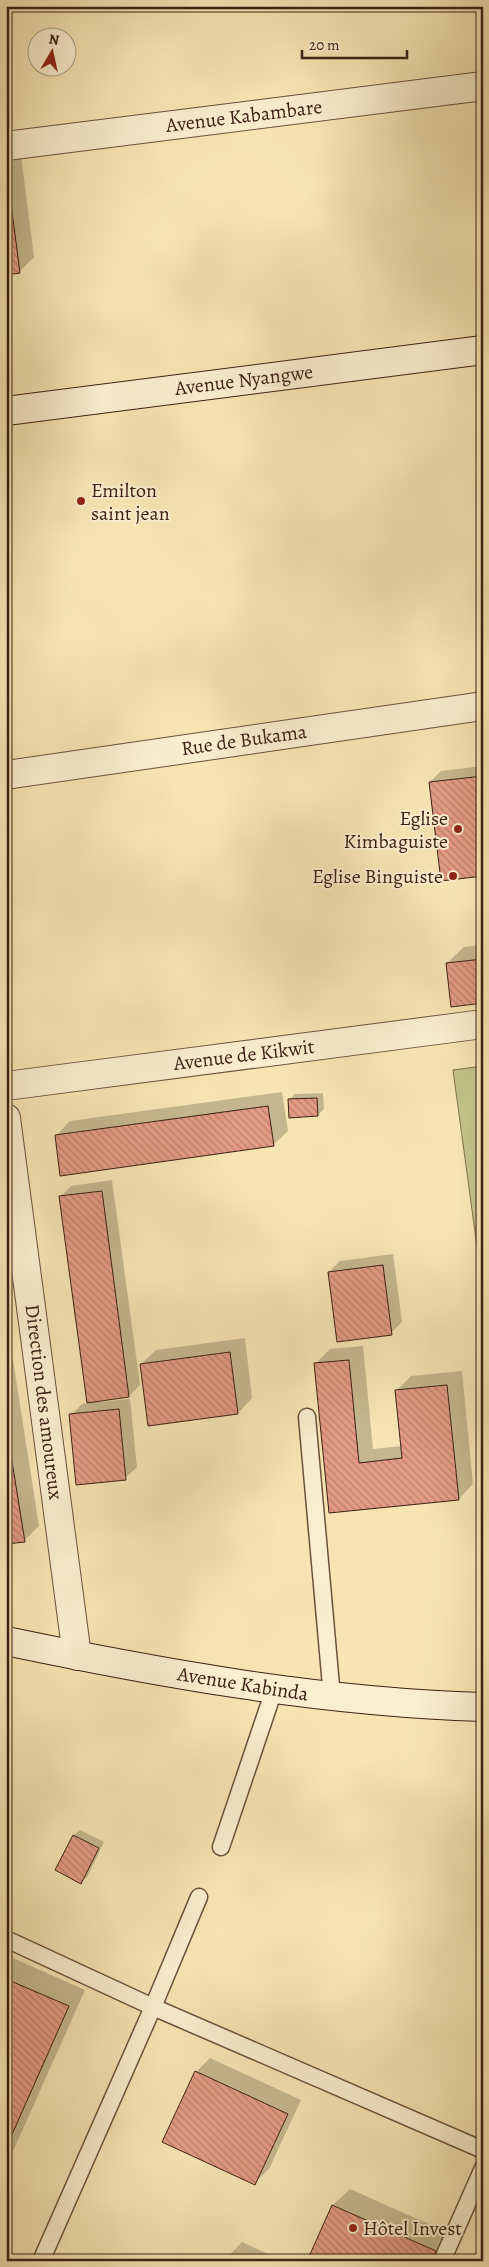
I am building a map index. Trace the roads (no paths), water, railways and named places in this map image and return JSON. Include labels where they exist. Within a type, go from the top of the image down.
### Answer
[{"type":"street","name":"Avenue Kabambare","points":[[6,146],[483,86]]},
{"type":"street","name":"Avenue Nyangwe","points":[[6,411],[483,350]]},
{"type":"street","name":"Rue de Bukama","points":[[6,774],[483,706]]},
{"type":"street","name":"Avenue de Kikwit","points":[[6,1086],[483,1024]]},
{"type":"street","name":"Direction des amoureux","points":[[6,1118],[77,1656]]},
{"type":"street","name":"Avenue Kabinda","points":[[6,1641],[77,1656],[274,1690],[332,1697],[483,1707]]},
{"type":"lane","points":[[307,1417],[332,1697]]},
{"type":"lane","points":[[221,1847],[274,1690]]},
{"type":"lane","points":[[40,2261],[153,2007],[199,1897]]},
{"type":"lane","points":[[6,1939],[153,2007],[483,2150]]},
{"type":"lane","points":[[442,2261],[483,2168]]},
{"type":"place","name":"Emilton saint jean","points":[[81,501]]},
{"type":"place","name":"Eglise Kimbaguiste","points":[[458,829]]},
{"type":"place","name":"Eglise Binguiste","points":[[453,876]]},
{"type":"place","name":"Hôtel Invest","points":[[353,2228]]}]
